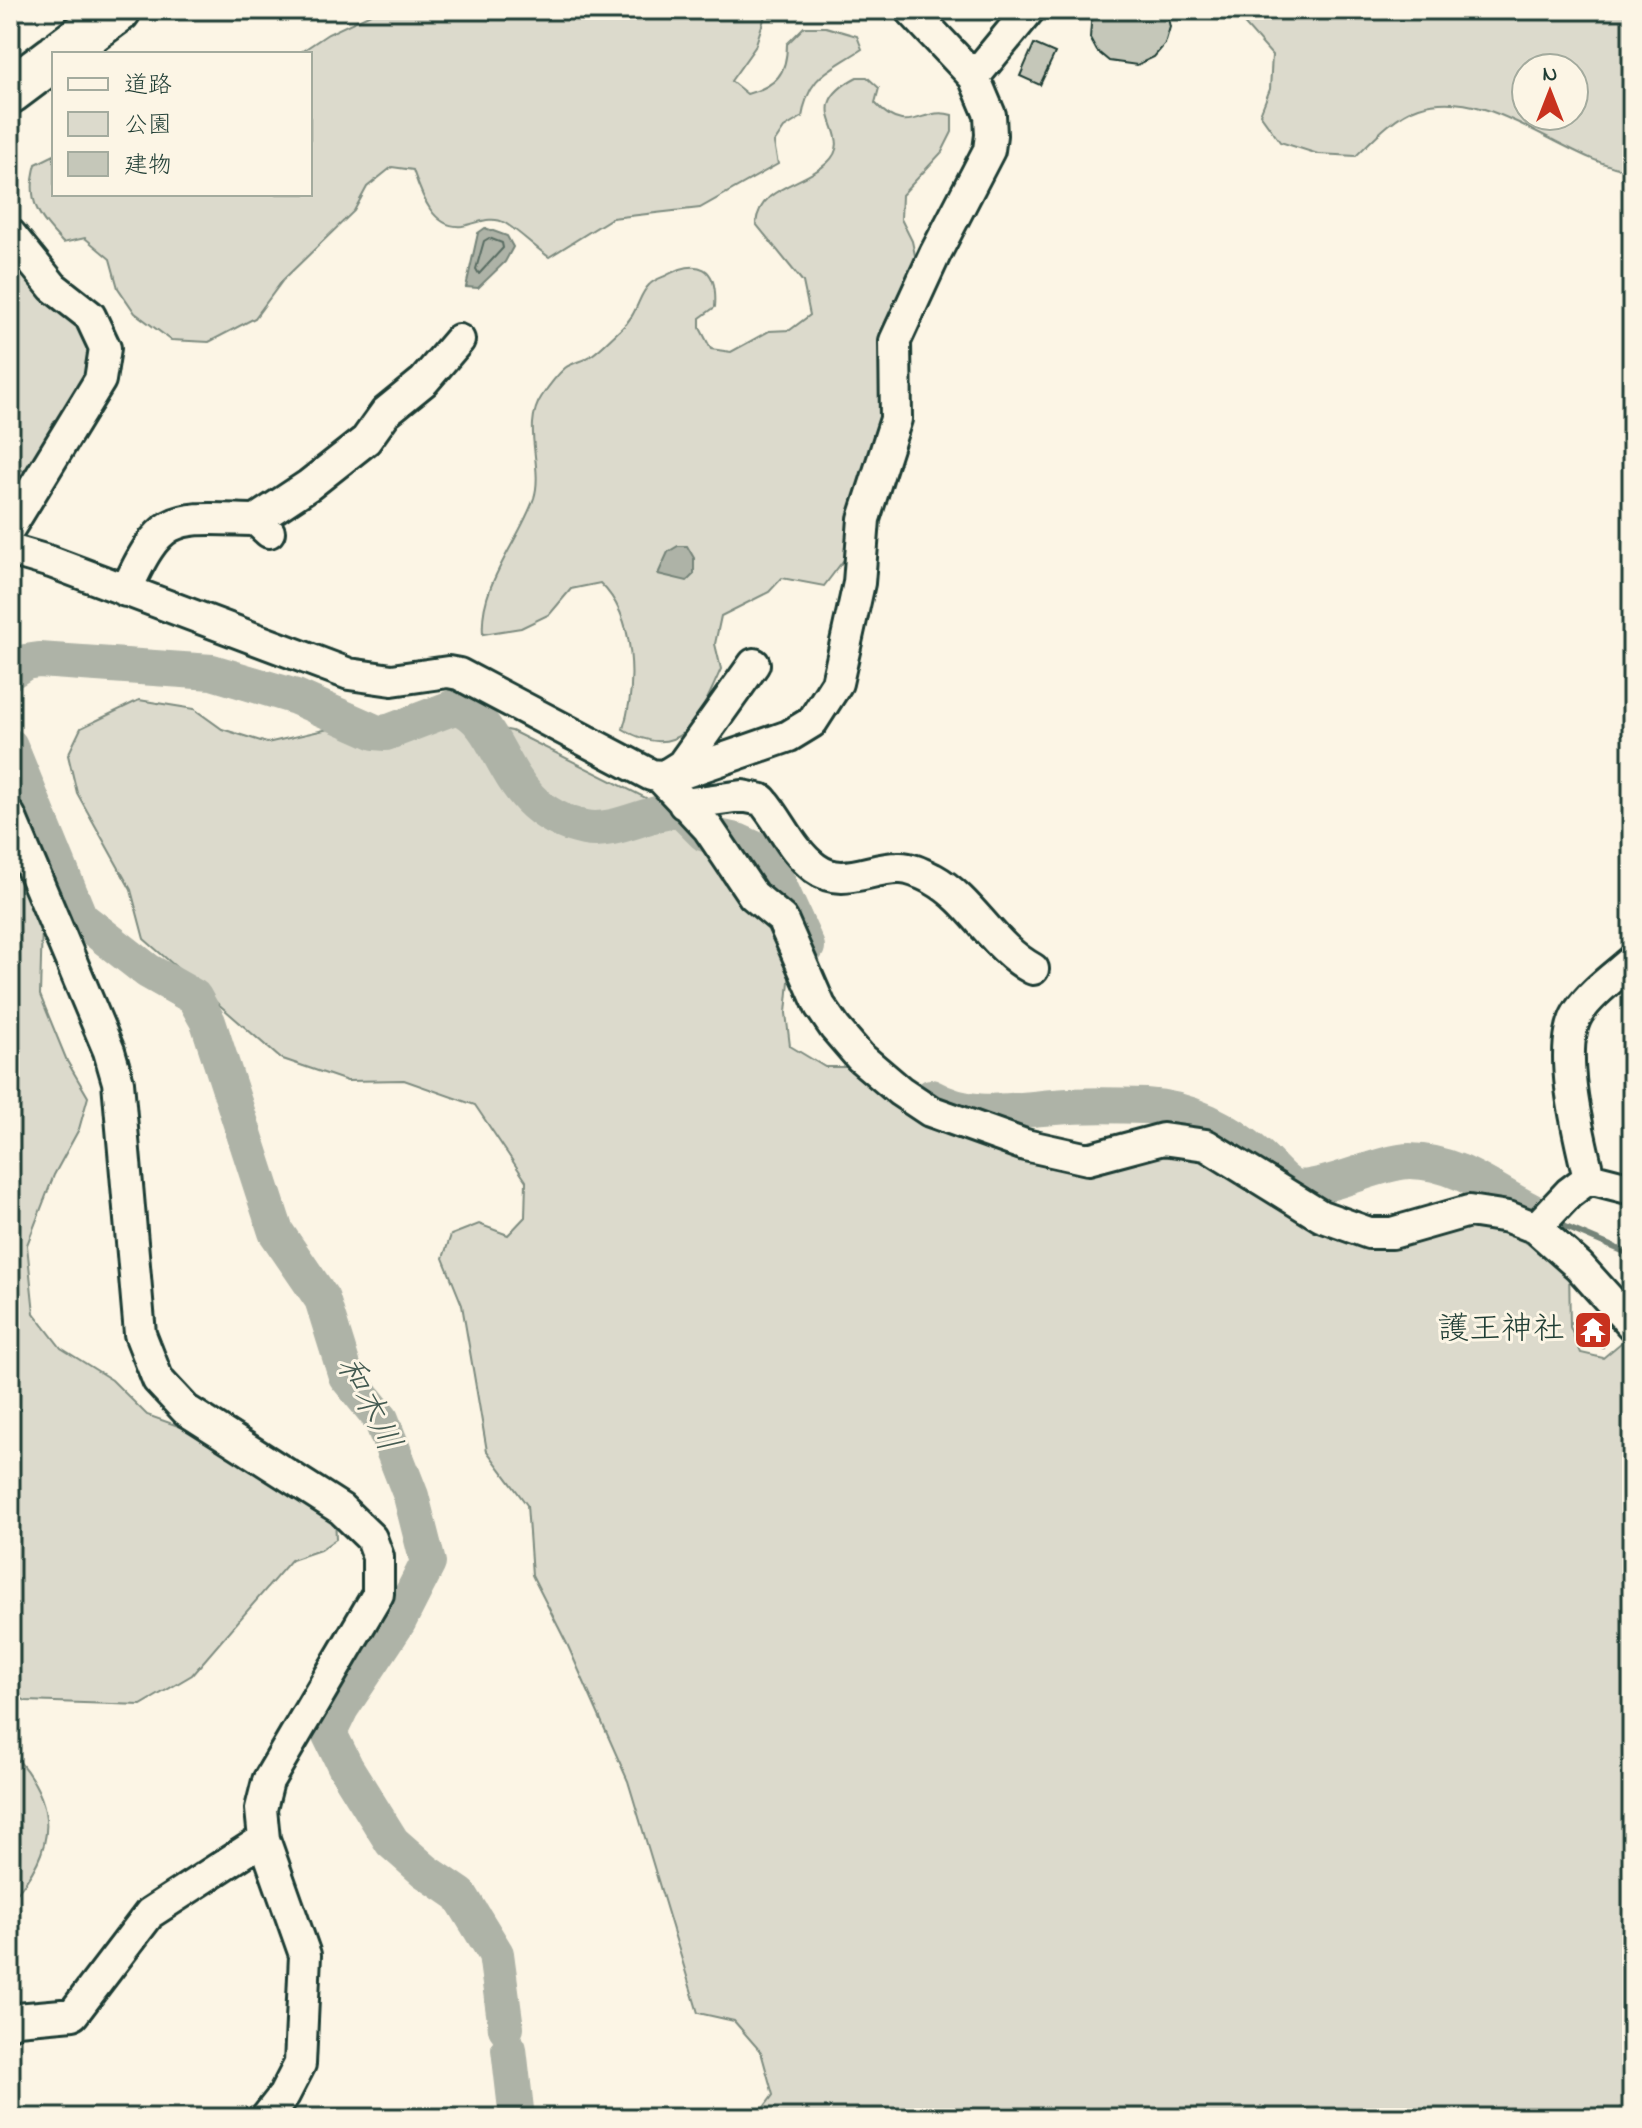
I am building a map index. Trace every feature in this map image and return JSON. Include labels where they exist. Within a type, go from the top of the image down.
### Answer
[{"type":"highway","points":[[62,52],[118,10]]},
{"type":"highway","points":[[10,91],[52,60]]},
{"type":"street","points":[[10,550],[349,674],[392,680],[434,673],[459,674],[641,771],[661,778],[679,775],[789,736],[812,722],[837,683],[857,596],[864,519],[896,419],[895,341],[935,254],[989,150],[990,115],[974,77],[911,10]]},
{"type":"street","points":[[974,77],[1029,10]]},
{"type":"street","points":[[10,234],[53,287],[90,316],[105,348],[100,380],[10,527]]},
{"type":"street","points":[[126,591],[140,561],[169,526],[184,518],[263,526],[366,440],[386,412],[424,381],[459,340]]},
{"type":"street","points":[[661,778],[682,765],[754,664]]},
{"type":"street","points":[[661,778],[714,838],[753,895],[782,919],[820,1006],[835,1028],[870,1065],[930,1111],[1025,1145],[1088,1159],[1163,1139],[1206,1145],[1321,1216],[1369,1233],[1392,1233],[1469,1211],[1542,1221],[1632,1325]]},
{"type":"street","points":[[684,804],[742,796],[762,800],[792,844],[815,868],[832,877],[856,877],[898,867],[917,871],[936,881],[1012,958],[1033,969]]},
{"type":"street","points":[[10,816],[109,1051],[118,1082],[140,1334],[158,1380],[186,1410],[341,1509],[371,1538],[378,1557],[381,1578],[378,1594],[268,1781],[261,1809],[264,1839],[305,1955],[300,2064],[284,2095],[266,2118]]},
{"type":"street","points":[[1589,1178],[1571,1078],[1570,1033],[1578,1014],[1632,961]]},
{"type":"street","points":[[1542,1221],[1589,1178]]},
{"type":"street","points":[[1589,1178],[1632,1189]]},
{"type":"street","points":[[10,2023],[17,2019],[73,2014],[150,1913],[264,1839]]},
{"type":"green space","points":[[379,10],[767,10],[755,47],[731,81],[747,94],[765,87],[778,77],[785,63],[787,44],[804,27],[826,27],[857,36],[862,49],[830,69],[815,83],[802,117],[784,128],[774,143],[778,164],[700,208],[612,218],[549,257],[500,221],[489,220],[462,226],[443,222],[429,208],[413,170],[392,167],[367,187],[354,211],[283,280],[255,318],[209,342],[171,340],[135,313],[118,288],[110,259],[85,238],[63,243],[47,224],[36,207],[32,188],[36,164],[52,156],[52,196],[312,196],[312,52],[301,52],[328,34]]},
{"type":"green space","points":[[1232,10],[1632,10],[1632,171],[1580,154],[1537,132],[1590,132],[1590,52],[1510,52],[1510,119],[1473,106],[1446,103],[1419,107],[1385,128],[1356,156],[1318,154],[1280,142],[1260,114],[1270,89],[1272,55]]},
{"type":"green space","points":[[857,77],[867,77],[879,88],[875,103],[887,114],[906,120],[941,113],[952,115],[952,132],[942,152],[902,195],[901,219],[912,241],[916,260],[894,304],[889,326],[887,412],[849,553],[824,586],[782,578],[769,592],[721,616],[715,644],[721,669],[696,718],[674,738],[660,741],[643,739],[623,729],[630,692],[630,652],[621,614],[600,583],[571,589],[550,614],[521,628],[483,634],[483,616],[493,581],[534,498],[537,473],[533,420],[536,408],[565,368],[592,355],[626,324],[650,284],[677,270],[688,267],[704,269],[713,283],[715,307],[700,318],[700,328],[711,349],[731,352],[769,331],[790,330],[810,315],[803,282],[756,224],[765,202],[827,163],[835,152],[837,142],[829,111],[830,100],[839,89]]},
{"type":"green space","points":[[10,248],[86,326],[91,357],[83,387],[25,472],[10,462]]},
{"type":"green space","points":[[139,700],[194,709],[222,729],[267,743],[333,728],[452,719],[512,731],[646,798],[702,848],[744,897],[778,929],[791,960],[786,1013],[790,1046],[825,1067],[860,1067],[1001,1148],[1168,1148],[1202,1157],[1298,1217],[1466,1221],[1535,1239],[1569,1266],[1570,1327],[1581,1353],[1603,1358],[1628,1337],[1632,1341],[1632,2118],[756,2118],[773,2095],[761,2052],[734,2021],[698,2013],[628,1781],[568,1646],[532,1575],[527,1505],[487,1451],[462,1305],[443,1258],[451,1235],[479,1224],[508,1235],[525,1217],[526,1181],[475,1105],[404,1080],[347,1081],[280,1058],[144,939],[131,890],[77,793],[68,755],[81,728]]},
{"type":"green space","points":[[10,850],[42,924],[40,995],[67,1061],[88,1097],[79,1129],[54,1175],[27,1245],[34,1313],[61,1348],[112,1380],[147,1415],[198,1433],[276,1486],[335,1517],[336,1539],[320,1550],[291,1560],[192,1675],[141,1705],[26,1701],[10,1692]]},
{"type":"green space","points":[[10,1751],[37,1789],[44,1807],[46,1826],[37,1863],[10,1901]]},
{"type":"water","points":[[485,228],[507,236],[513,247],[505,262],[478,288],[466,287],[478,233]]},
{"type":"water","points":[[678,546],[687,546],[694,558],[694,574],[687,581],[658,574],[668,552]]},
{"type":"building","points":[[1092,10],[1166,10],[1170,27],[1165,44],[1154,57],[1137,65],[1109,61],[1097,51],[1090,38]]},
{"type":"building","points":[[1034,44],[1055,53],[1040,85],[1020,76]]},
{"type":"building","name":"護王神社","points":[[1583,1313],[1598,1314],[1604,1321],[1603,1347],[1582,1346]]},
{"type":"waterway","points":[[10,672],[25,662],[39,660],[212,672],[296,697],[375,732],[386,733],[457,706],[473,716],[486,730],[519,786],[535,804],[557,818],[597,829],[681,810],[705,834],[737,841],[759,851],[769,863],[807,947]]},
{"type":"waterway","name":"和木川","points":[[10,746],[80,918],[148,971],[194,997],[208,1022],[276,1232],[322,1299],[346,1376],[381,1419],[411,1496],[428,1563],[398,1622],[341,1708],[329,1733],[346,1768],[392,1842],[425,1871],[460,1895],[496,1954],[506,2028]]},
{"type":"waterway","points":[[931,1097],[961,1109],[992,1112],[1089,1105],[1146,1106],[1178,1111],[1222,1129],[1248,1147],[1292,1186],[1316,1186],[1397,1162],[1428,1163],[1476,1180],[1537,1214]]},
{"type":"waterway","points":[[1554,1222],[1632,1255]]},
{"type":"waterway","name":"和木川","points":[[509,2049],[517,2118]]},
{"type":"place","name":"護王神社","points":[[1593,1330]]}]
